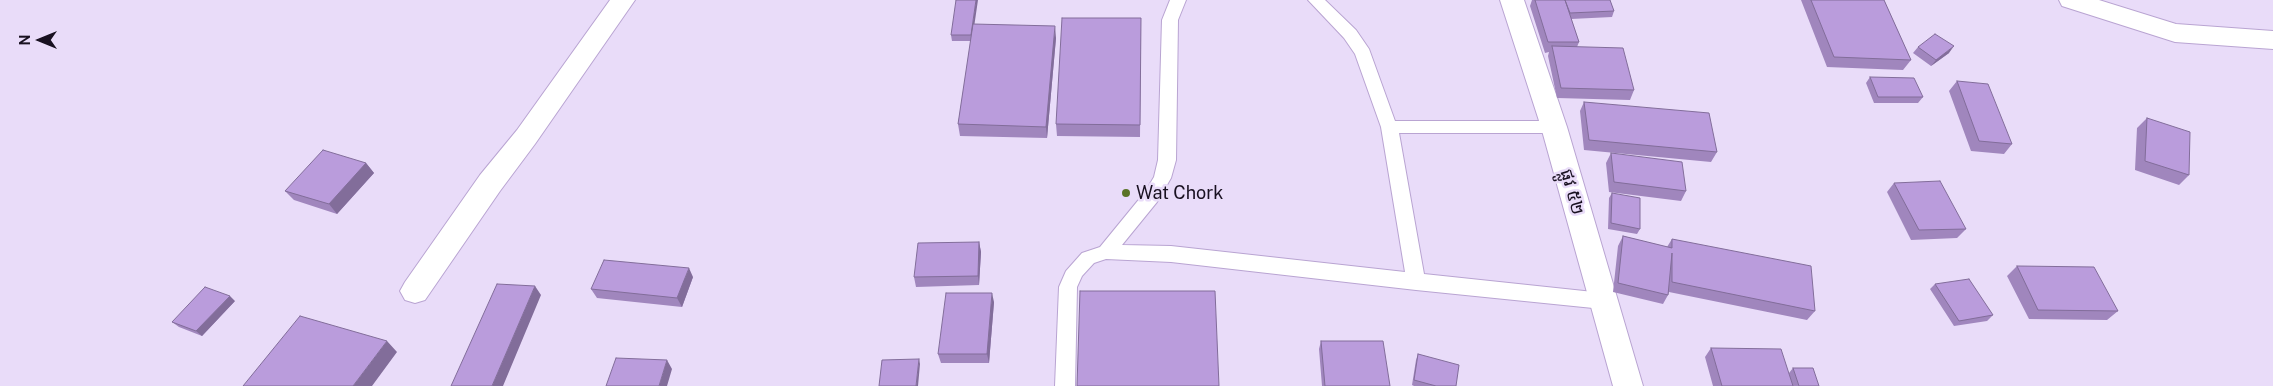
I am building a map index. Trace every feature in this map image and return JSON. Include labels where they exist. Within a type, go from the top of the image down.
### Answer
[{"type":"street","points":[[415,290],[469,215],[490,182],[526,137],[623,0]]},
{"type":"street","name":"ផ្លូវ ៥២","points":[[1512,0],[1554,127],[1628,386]]},
{"type":"street","points":[[2071,0],[2175,33],[2273,40]]},
{"type":"lane","points":[[1106,252],[1151,197],[1162,178],[1167,160],[1170,20],[1178,0]]},
{"type":"lane","points":[[1316,0],[1350,34],[1363,53],[1389,127],[1416,282]]},
{"type":"lane","points":[[1389,127],[1554,127]]},
{"type":"lane","points":[[1066,386],[1068,287],[1074,271],[1088,258],[1106,252],[1171,254],[1604,301]]},
{"type":"building","points":[[956,0],[976,0],[971,35],[951,35]]},
{"type":"building","points":[[1535,0],[1565,0],[1579,42],[1548,42]]},
{"type":"building","points":[[1565,0],[1610,0],[1614,11],[1570,13]]},
{"type":"building","points":[[1811,0],[1884,0],[1911,60],[1834,57]]},
{"type":"building","points":[[1062,18],[1141,18],[1140,125],[1056,124]]},
{"type":"building","points":[[973,24],[1055,26],[1046,127],[958,124]]},
{"type":"building","points":[[1935,34],[1954,46],[1936,60],[1918,47]]},
{"type":"building","points":[[1552,46],[1623,48],[1634,90],[1561,88]]},
{"type":"building","points":[[1870,77],[1914,78],[1923,97],[1878,97]]},
{"type":"building","points":[[1957,81],[1988,84],[2012,144],[1979,141]]},
{"type":"building","points":[[1584,102],[1709,113],[1717,152],[1589,140]]},
{"type":"building","points":[[2147,118],[2190,132],[2189,175],[2145,161]]},
{"type":"building","points":[[323,150],[366,163],[329,204],[285,191]]},
{"type":"building","points":[[1611,153],[1682,162],[1686,191],[1614,182]]},
{"type":"building","points":[[1940,181],[1966,229],[1919,230],[1894,183]]},
{"type":"building","points":[[1612,193],[1640,198],[1640,229],[1611,223]]},
{"type":"building","points":[[1623,236],[1672,248],[1672,239],[1811,266],[1815,311],[1672,282],[1672,253],[1668,295],[1618,283]]},
{"type":"building","points":[[979,242],[978,276],[914,277],[918,243]]},
{"type":"building","points":[[604,260],[689,268],[677,298],[591,289]]},
{"type":"building","points":[[2017,266],[2094,267],[2118,311],[2038,310]]},
{"type":"building","points":[[1969,279],[1993,315],[1959,321],[1935,284]]},
{"type":"building","points":[[497,284],[535,286],[492,386],[451,386]]},
{"type":"building","points":[[205,287],[230,296],[196,331],[172,322]]},
{"type":"building","points":[[1080,291],[1215,291],[1219,386],[1077,386]]},
{"type":"building","points":[[946,293],[992,293],[987,354],[938,354]]},
{"type":"building","points":[[300,316],[387,341],[353,386],[243,386]]},
{"type":"building","points":[[1321,341],[1383,341],[1390,386],[1325,386]]},
{"type":"building","points":[[1711,348],[1781,349],[1793,386],[1722,386]]},
{"type":"building","points":[[1418,354],[1459,365],[1456,386],[1436,386],[1414,380]]},
{"type":"building","points":[[616,358],[667,360],[659,386],[606,386]]},
{"type":"building","points":[[919,359],[916,386],[879,386],[882,360]]},
{"type":"building","points":[[1793,368],[1813,368],[1819,386],[1799,386]]},
{"type":"place","name":"Wat Chork","points":[[1126,193]]}]
